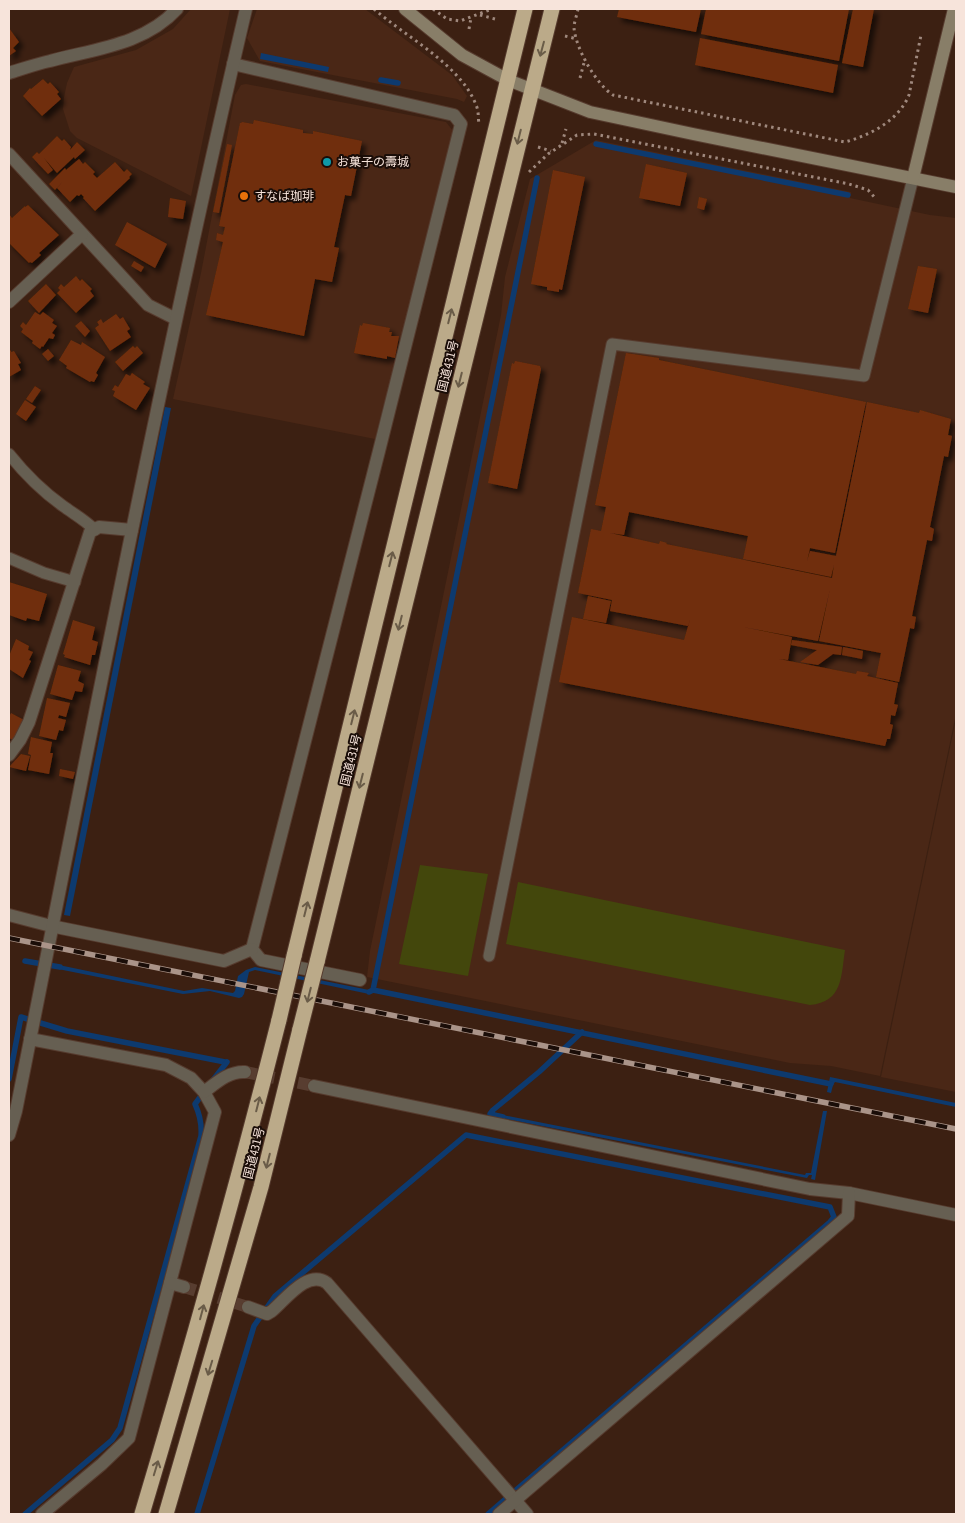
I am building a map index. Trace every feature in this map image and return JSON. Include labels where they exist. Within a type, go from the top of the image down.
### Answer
[{"type":"highway","name":"国道431号","points":[[142,1514],[239,1180],[525,9]]},
{"type":"highway","name":"国道431号","points":[[166,1514],[261,1187],[552,9]]},
{"type":"street","points":[[9,73],[50,60],[110,47],[132,39],[168,19],[177,9]]},
{"type":"street","points":[[9,1136],[16,1111],[51,926],[176,319],[246,9]]},
{"type":"street","points":[[405,9],[462,55],[508,80],[590,112],[956,187]]},
{"type":"street","points":[[913,178],[954,9]]},
{"type":"street","points":[[233,64],[454,115],[461,124],[380,451],[252,949]]},
{"type":"street","points":[[9,154],[148,306],[176,319]]},
{"type":"street","points":[[9,302],[82,234]]},
{"type":"street","points":[[9,755],[20,740],[29,722],[90,532],[99,527],[132,530]]},
{"type":"street","points":[[9,916],[224,961],[252,949]]},
{"type":"street","points":[[252,949],[262,960],[360,980]]},
{"type":"street","points":[[30,1039],[166,1065],[191,1078],[204,1092],[215,1112],[129,1438],[102,1464],[42,1514]]},
{"type":"street","points":[[204,1092],[237,1071],[245,1072]]},
{"type":"street","points":[[314,1086],[810,1189],[849,1193],[956,1215]]},
{"type":"street","points":[[499,1514],[848,1216],[849,1193]]},
{"type":"street","points":[[248,1307],[267,1314],[306,1282],[318,1278],[328,1283],[527,1514]]},
{"type":"street","points":[[170,1283],[184,1287]]},
{"type":"lane","points":[[489,956],[612,344],[864,376],[913,178]]},
{"type":"lane","points":[[9,454],[25,474],[46,493],[86,521],[95,530]]},
{"type":"lane","points":[[9,558],[44,573],[75,582]]},
{"type":"path","points":[[433,9],[447,19],[460,21],[492,9]]},
{"type":"path","points":[[578,9],[574,27],[580,49],[596,78],[613,95],[846,142],[873,132],[897,114],[906,104],[921,35]]},
{"type":"path","points":[[480,14],[496,19]]},
{"type":"path","points":[[469,28],[471,18]]},
{"type":"path","points":[[565,36],[577,40]]},
{"type":"path","points":[[580,78],[585,59]]},
{"type":"path","points":[[562,144],[566,129]]},
{"type":"path","points":[[526,176],[562,144],[577,135],[594,134],[850,184],[868,190],[876,199]]},
{"type":"path","points":[[538,147],[552,151]]},
{"type":"shaded area","points":[[191,9],[230,9],[191,196],[77,138],[70,131],[63,109],[67,83],[74,67],[136,50],[173,29]]},
{"type":"shaded area","points":[[257,9],[365,9],[452,75],[467,96],[464,102],[457,99],[260,61],[247,38]]},
{"type":"shaded area","name":"お菓子の壽城","points":[[246,84],[446,122],[453,131],[388,395],[383,406],[375,439],[173,399],[201,273],[235,95],[241,85]]},
{"type":"shaded area","points":[[596,140],[851,192],[850,198],[930,215],[956,218],[956,714],[880,1076],[831,1066],[790,1063],[367,977],[370,951],[501,315],[505,277],[530,179]]},
{"type":"shaded area","points":[[956,719],[956,1092],[881,1077]]},
{"type":"green space","points":[[420,865],[488,874],[468,976],[399,964]]},
{"type":"green space","points":[[518,882],[845,950],[841,978],[835,993],[829,999],[810,1005],[506,944]]},
{"type":"water","points":[[261,53],[329,67],[328,72],[260,59]]},
{"type":"water","points":[[165,407],[171,408],[70,916],[64,915]]},
{"type":"water","points":[[54,964],[184,991],[202,988],[233,993],[238,976],[246,970],[255,967],[369,990],[373,987],[376,988],[369,994],[255,970],[249,972],[244,994],[239,998],[210,991],[183,994],[53,968]]},
{"type":"water","points":[[830,1077],[956,1103],[956,1107],[835,1082],[831,1093],[827,1092]]},
{"type":"water","points":[[823,1111],[827,1111],[815,1180],[811,1179],[812,1175],[809,1175],[807,1178],[497,1117],[498,1114],[805,1175],[806,1173],[811,1173]]},
{"type":"building","points":[[619,9],[701,9],[696,32],[617,17]]},
{"type":"building","points":[[706,9],[849,9],[839,61],[701,34]]},
{"type":"building","points":[[853,9],[874,9],[863,67],[842,63]]},
{"type":"building","points":[[9,28],[19,42],[13,48],[16,51],[9,56]]},
{"type":"building","points":[[700,38],[838,65],[833,93],[695,65]]},
{"type":"building","points":[[43,79],[48,84],[50,82],[59,92],[57,94],[61,99],[42,116],[23,96],[30,88]]},
{"type":"building","points":[[254,120],[303,130],[303,133],[313,134],[313,131],[362,141],[351,196],[345,195],[334,247],[339,248],[332,282],[315,279],[304,336],[206,315],[223,242],[216,240],[217,233],[223,235],[225,227],[219,226],[240,123],[253,124]]},
{"type":"building","points":[[57,136],[62,141],[64,139],[71,147],[70,150],[77,142],[85,150],[75,159],[74,157],[57,173],[44,158],[53,170],[48,174],[32,157],[37,152],[39,154]]},
{"type":"building","points":[[227,144],[232,145],[219,213],[213,212]]},
{"type":"building","points":[[79,159],[95,172],[93,174],[97,178],[115,162],[124,172],[127,169],[132,174],[95,211],[81,194],[77,195],[70,202],[57,188],[64,180],[55,190],[49,184],[65,168],[66,170]]},
{"type":"building","points":[[646,164],[687,173],[680,206],[639,198]]},
{"type":"building","points":[[553,170],[585,177],[562,290],[559,289],[559,292],[547,290],[547,287],[531,284]]},
{"type":"building","points":[[699,197],[707,199],[704,210],[697,208]]},
{"type":"building","points":[[170,198],[186,201],[183,219],[168,217]]},
{"type":"building","points":[[28,205],[59,235],[39,253],[41,255],[32,263],[29,263],[9,243],[9,214],[12,218]]},
{"type":"building","points":[[127,222],[167,244],[155,268],[115,245]]},
{"type":"building","points":[[134,261],[144,267],[141,272],[131,266]]},
{"type":"building","points":[[918,266],[937,269],[928,313],[908,309]]},
{"type":"building","points":[[76,276],[92,289],[90,291],[94,296],[76,313],[57,293],[60,290],[58,288],[61,284],[64,287]]},
{"type":"building","points":[[46,284],[56,295],[39,313],[28,301]]},
{"type":"building","points":[[35,312],[40,315],[43,312],[54,320],[52,323],[57,326],[52,333],[55,335],[53,339],[49,338],[40,349],[21,332],[23,329],[20,326],[23,322],[26,325]]},
{"type":"building","points":[[116,314],[120,319],[123,317],[130,329],[127,331],[131,337],[110,351],[95,328],[99,325],[97,322],[101,319],[103,323]]},
{"type":"building","points":[[81,321],[90,331],[85,337],[75,326]]},
{"type":"building","points":[[363,323],[390,328],[391,336],[399,336],[395,358],[387,356],[387,359],[354,353],[360,325],[362,326]]},
{"type":"building","points":[[71,340],[81,345],[82,342],[105,357],[96,373],[98,375],[94,382],[90,382],[66,368],[67,366],[59,360]]},
{"type":"building","points":[[133,346],[135,348],[137,346],[143,353],[123,371],[115,362]]},
{"type":"building","points":[[48,349],[54,356],[48,361],[42,354]]},
{"type":"building","points":[[11,350],[11,352],[14,351],[21,363],[18,364],[21,370],[9,377],[9,352]]},
{"type":"building","points":[[626,353],[659,358],[659,360],[866,402],[835,553],[810,548],[807,561],[810,551],[836,556],[867,402],[919,413],[920,410],[951,419],[948,435],[952,436],[948,457],[944,456],[930,527],[934,529],[932,541],[927,540],[912,616],[916,617],[914,629],[910,628],[899,682],[876,677],[881,653],[819,641],[830,589],[818,641],[743,627],[792,637],[788,660],[779,659],[856,674],[857,671],[869,673],[867,676],[898,683],[894,704],[898,705],[895,716],[891,715],[890,724],[893,725],[890,739],[887,739],[885,746],[559,682],[572,617],[684,640],[691,616],[688,626],[610,611],[612,600],[578,593],[591,529],[601,531],[606,507],[595,505]],"holes":[[[629,512],[748,536],[743,559],[831,577],[834,565],[832,578],[666,544],[660,541],[659,544],[610,533],[624,535]]]},
{"type":"building","points":[[515,361],[540,366],[541,369],[517,489],[488,483],[512,363],[514,364]]},
{"type":"building","points":[[132,373],[150,388],[136,410],[113,396],[115,391],[112,390],[115,385],[118,387],[126,374],[130,376]]},
{"type":"building","points":[[35,386],[41,390],[32,403],[26,399]]},
{"type":"building","points":[[25,400],[36,407],[26,421],[16,414]]},
{"type":"building","points":[[9,582],[47,594],[39,621],[27,618],[26,621],[9,615]]},
{"type":"building","points":[[588,596],[611,601],[606,623],[583,619]]},
{"type":"building","points":[[73,620],[95,627],[92,640],[98,642],[90,665],[64,657],[65,655],[63,654]]},
{"type":"building","points":[[16,639],[29,646],[28,650],[33,652],[23,678],[9,669],[9,656]]},
{"type":"building","points":[[792,640],[842,647],[841,655],[833,654],[818,665],[800,662],[817,650],[791,645]]},
{"type":"building","points":[[843,647],[863,651],[862,659],[842,655]]},
{"type":"building","points":[[58,665],[81,671],[78,681],[84,684],[82,692],[75,691],[72,700],[50,694]]},
{"type":"building","points":[[47,698],[70,703],[66,717],[59,715],[58,718],[66,720],[63,731],[59,730],[56,740],[39,736]]},
{"type":"building","points":[[11,713],[24,720],[13,740],[9,738],[9,717]]},
{"type":"building","points":[[31,737],[52,742],[50,753],[53,753],[49,774],[28,770],[31,755],[28,754]]},
{"type":"building","points":[[21,754],[30,756],[26,771],[9,767]]},
{"type":"building","points":[[60,769],[75,772],[73,779],[59,776]]},
{"type":"waterway","points":[[381,80],[398,83]]},
{"type":"waterway","points":[[596,144],[848,195]]},
{"type":"waterway","points":[[373,990],[537,178]]},
{"type":"waterway","points":[[25,961],[60,967]]},
{"type":"waterway","points":[[369,992],[373,990],[831,1084]]},
{"type":"waterway","points":[[9,1079],[21,1017],[67,1031],[225,1062]]},
{"type":"waterway","points":[[503,1117],[490,1114],[582,1032]]},
{"type":"waterway","points":[[213,1080],[227,1062]]},
{"type":"waterway","points":[[25,1514],[112,1440],[120,1428],[201,1136],[200,1120],[195,1104],[204,1092]]},
{"type":"waterway","points":[[197,1514],[254,1326],[275,1296],[466,1135],[830,1207],[834,1217],[830,1222],[488,1514]]},
{"type":"tunnel","points":[[245,1072],[314,1086]]},
{"type":"tunnel","points":[[184,1287],[248,1307]]},
{"type":"railway","points":[[9,938],[956,1129]]},
{"type":"place","name":"お菓子の壽城","points":[[327,162]]},
{"type":"place","name":"すなば珈琲","points":[[244,196]]}]
